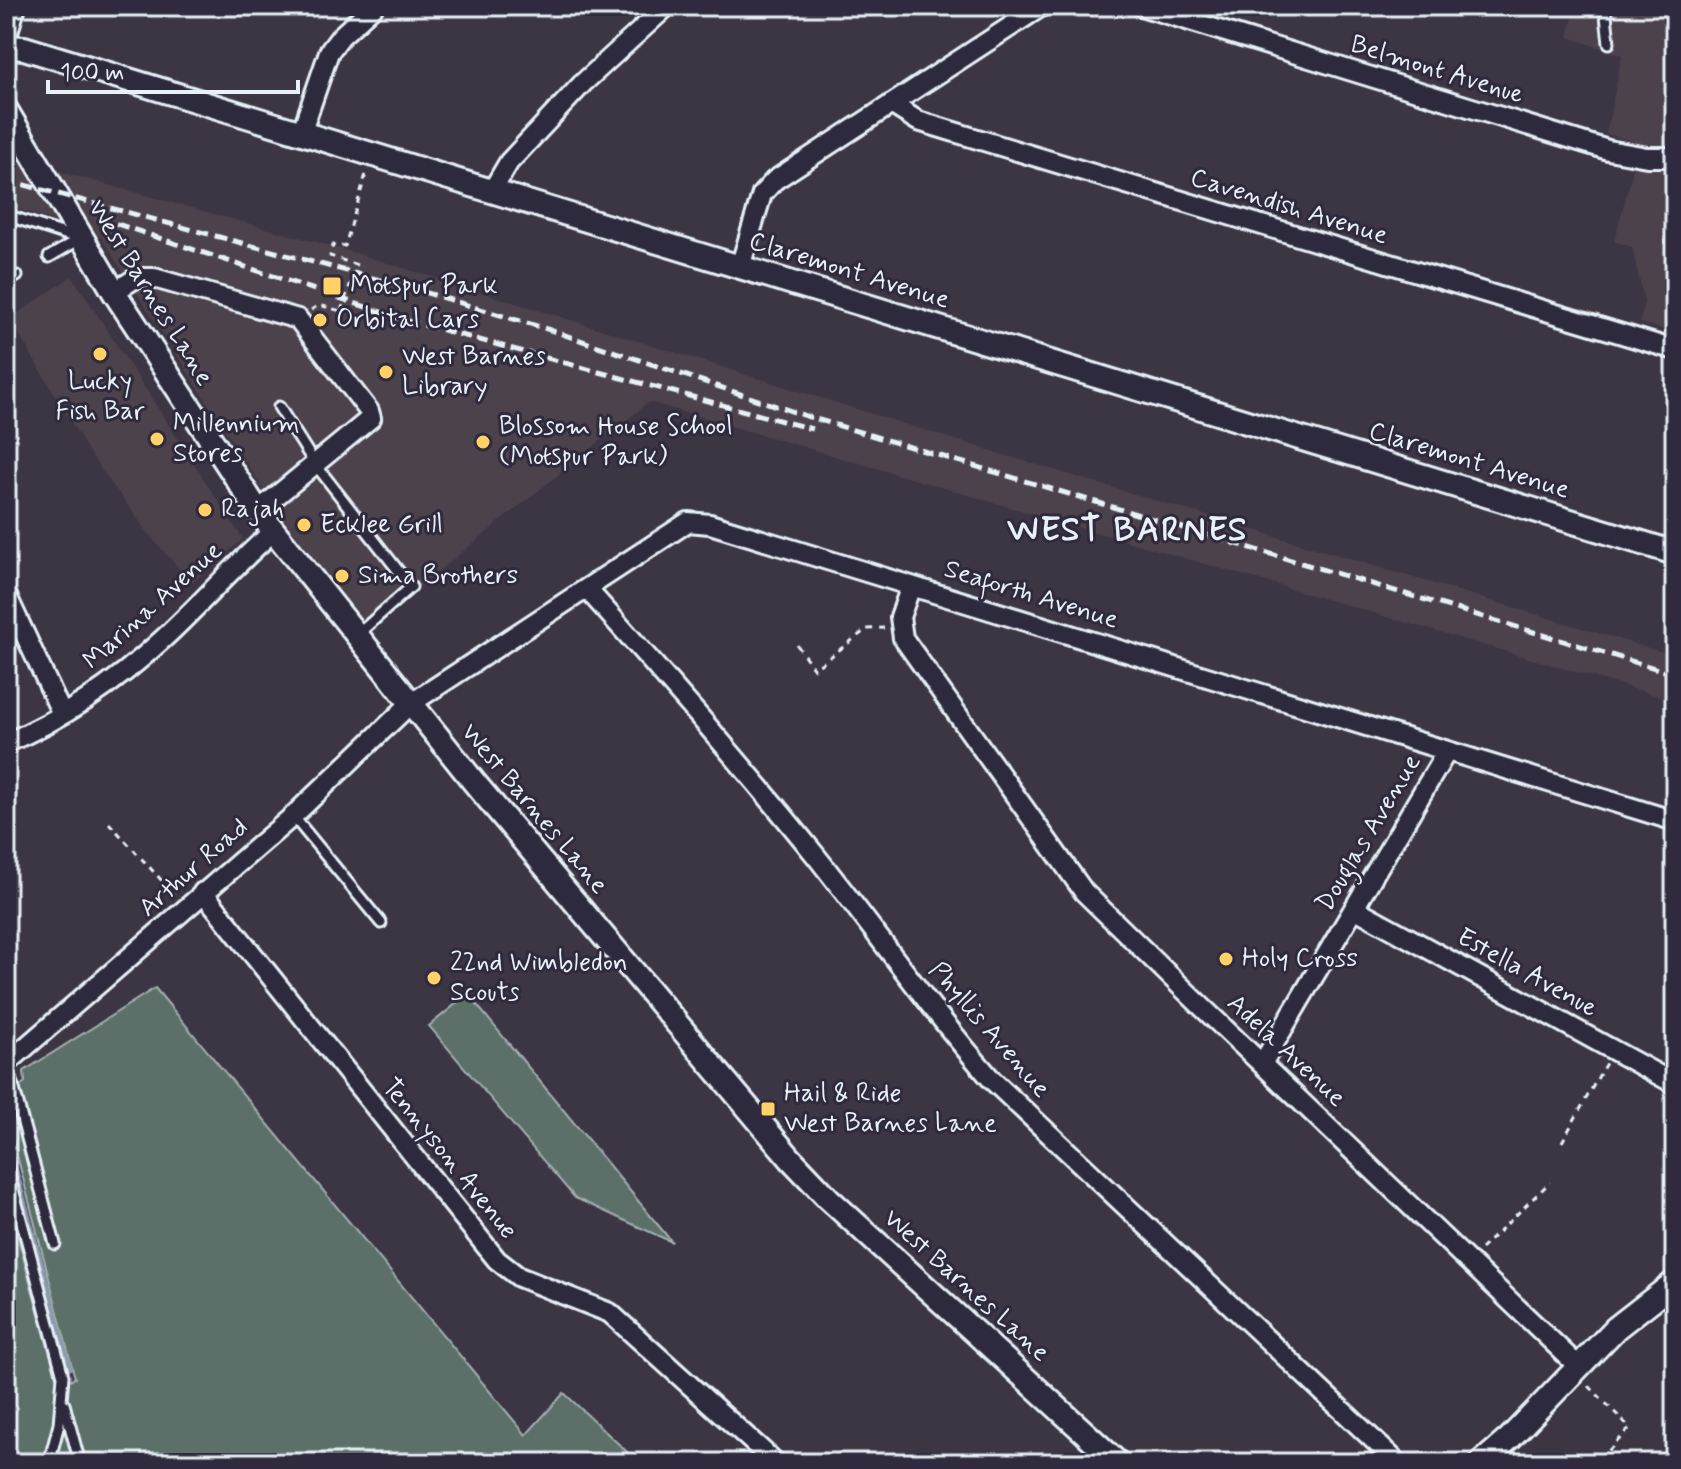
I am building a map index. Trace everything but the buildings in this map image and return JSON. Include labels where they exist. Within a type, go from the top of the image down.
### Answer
[{"type":"street","points":[[6,38],[16,6]]},
{"type":"street","points":[[301,134],[329,52],[341,36],[374,6]]},
{"type":"street","points":[[492,191],[509,162],[572,94],[667,6]]},
{"type":"street","points":[[740,267],[762,194],[767,187],[1042,6]]},
{"type":"street","name":"Belmont Avenue","points":[[1141,6],[1608,150],[1647,157],[1675,157]]},
{"type":"street","name":"Claremont Avenue","points":[[6,47],[24,48],[1675,553]]},
{"type":"street","name":"Cavendish Avenue","points":[[891,104],[918,121],[1675,350]]},
{"type":"street","name":"West Barnes Lane","points":[[6,110],[80,239],[258,511],[410,704],[791,1159],[829,1199],[1118,1463]]},
{"type":"street","points":[[114,292],[136,278],[154,278],[298,319],[369,411],[371,418],[258,511]]},
{"type":"street","name":"Seaforth Avenue","points":[[410,704],[688,522],[710,524],[1675,821]]},
{"type":"street","name":"Marina Avenue","points":[[6,743],[101,690],[163,639],[274,531]]},
{"type":"street","points":[[900,627],[900,617],[911,586]]},
{"type":"street","name":"Phyllis Avenue","points":[[587,589],[749,774],[948,1030],[992,1080],[1398,1463]]},
{"type":"street","points":[[6,594],[62,714]]},
{"type":"street","name":"Adela Avenue","points":[[900,627],[903,638],[1084,892],[1577,1370]]},
{"type":"street","name":"Arthur Road","points":[[6,1067],[293,816],[410,704]]},
{"type":"street","name":"Douglas Avenue","points":[[1262,1064],[1447,751]]},
{"type":"street","name":"Tennyson Avenue","points":[[203,892],[497,1260],[519,1277],[610,1313],[776,1463]]},
{"type":"street","name":"Estella Avenue","points":[[1354,908],[1675,1084]]},
{"type":"street","points":[[1481,1463],[1510,1438],[1616,1328],[1675,1282]]},
{"type":"lane","points":[[1605,6],[1609,43]]},
{"type":"lane","points":[[6,215],[80,239]]},
{"type":"lane","points":[[49,257],[80,239]]},
{"type":"lane","points":[[6,282],[17,276]]},
{"type":"lane","points":[[279,407],[315,464],[411,587],[355,636]]},
{"type":"lane","points":[[293,816],[381,923]]},
{"type":"lane","points":[[6,1067],[55,1244]]},
{"type":"lane","points":[[6,1163],[63,1376],[63,1401],[50,1459],[41,1463]]},
{"type":"lane","points":[[63,1401],[80,1463]]},
{"type":"path","points":[[319,305],[341,311],[357,265],[330,256],[333,245],[345,246],[372,155]]},
{"type":"path","points":[[797,645],[814,669],[867,629],[900,627]]},
{"type":"path","points":[[109,823],[187,907]]},
{"type":"path","points":[[1562,1142],[1614,1050]]},
{"type":"path","points":[[1469,1262],[1550,1182]]},
{"type":"path","points":[[1577,1370],[1630,1428],[1597,1463]]},
{"type":"shaded area","points":[[1576,6],[1675,6],[1675,332],[1640,323],[1644,302],[1632,247],[1614,241],[1632,174],[1635,142],[1606,134],[1622,55],[1568,37]]},
{"type":"shaded area","points":[[6,145],[16,162],[352,252],[1004,455],[1675,656],[1675,701],[649,402],[369,627],[278,512],[100,236],[6,205]]},
{"type":"shaded area","points":[[72,276],[243,539],[192,583],[150,536],[90,454],[10,319]]},
{"type":"green space","points":[[155,988],[526,1435],[564,1393],[639,1463],[6,1463],[6,1195],[58,1383],[75,1378],[6,1113],[6,1096],[25,1082],[24,1071]]},
{"type":"green space","points":[[468,994],[672,1242],[575,1198],[429,1026]]},
{"type":"waterway","points":[[6,1135],[70,1368]]},
{"type":"railway","points":[[6,180],[414,289],[550,330],[806,416],[1675,674]]},
{"type":"railway","points":[[99,218],[405,320],[812,429]]},
{"type":"place","name":"Motspur Park","points":[[332,286]]},
{"type":"place","name":"Orbital Cars","points":[[320,320]]},
{"type":"place","name":"Lucky Fish Bar","points":[[100,354]]},
{"type":"place","name":"West Barnes Library","points":[[386,372]]},
{"type":"place","name":"Millennium Stores","points":[[157,439]]},
{"type":"place","name":"Blossom House School (Motspur Park)","points":[[483,442]]},
{"type":"place","name":"Rajah","points":[[205,510]]},
{"type":"place","name":"Ecklee Grill","points":[[304,525]]},
{"type":"place","name":"Sima Brothers","points":[[342,576]]},
{"type":"place","name":"Holy Cross","points":[[1226,959]]},
{"type":"place","name":"22nd Wimbledon Scouts","points":[[434,978]]},
{"type":"place","name":"Hail & Ride West Barnes Lane","points":[[768,1109]]},
{"type":"district","name":"WEST BARNES","points":[[1128,530]]}]
